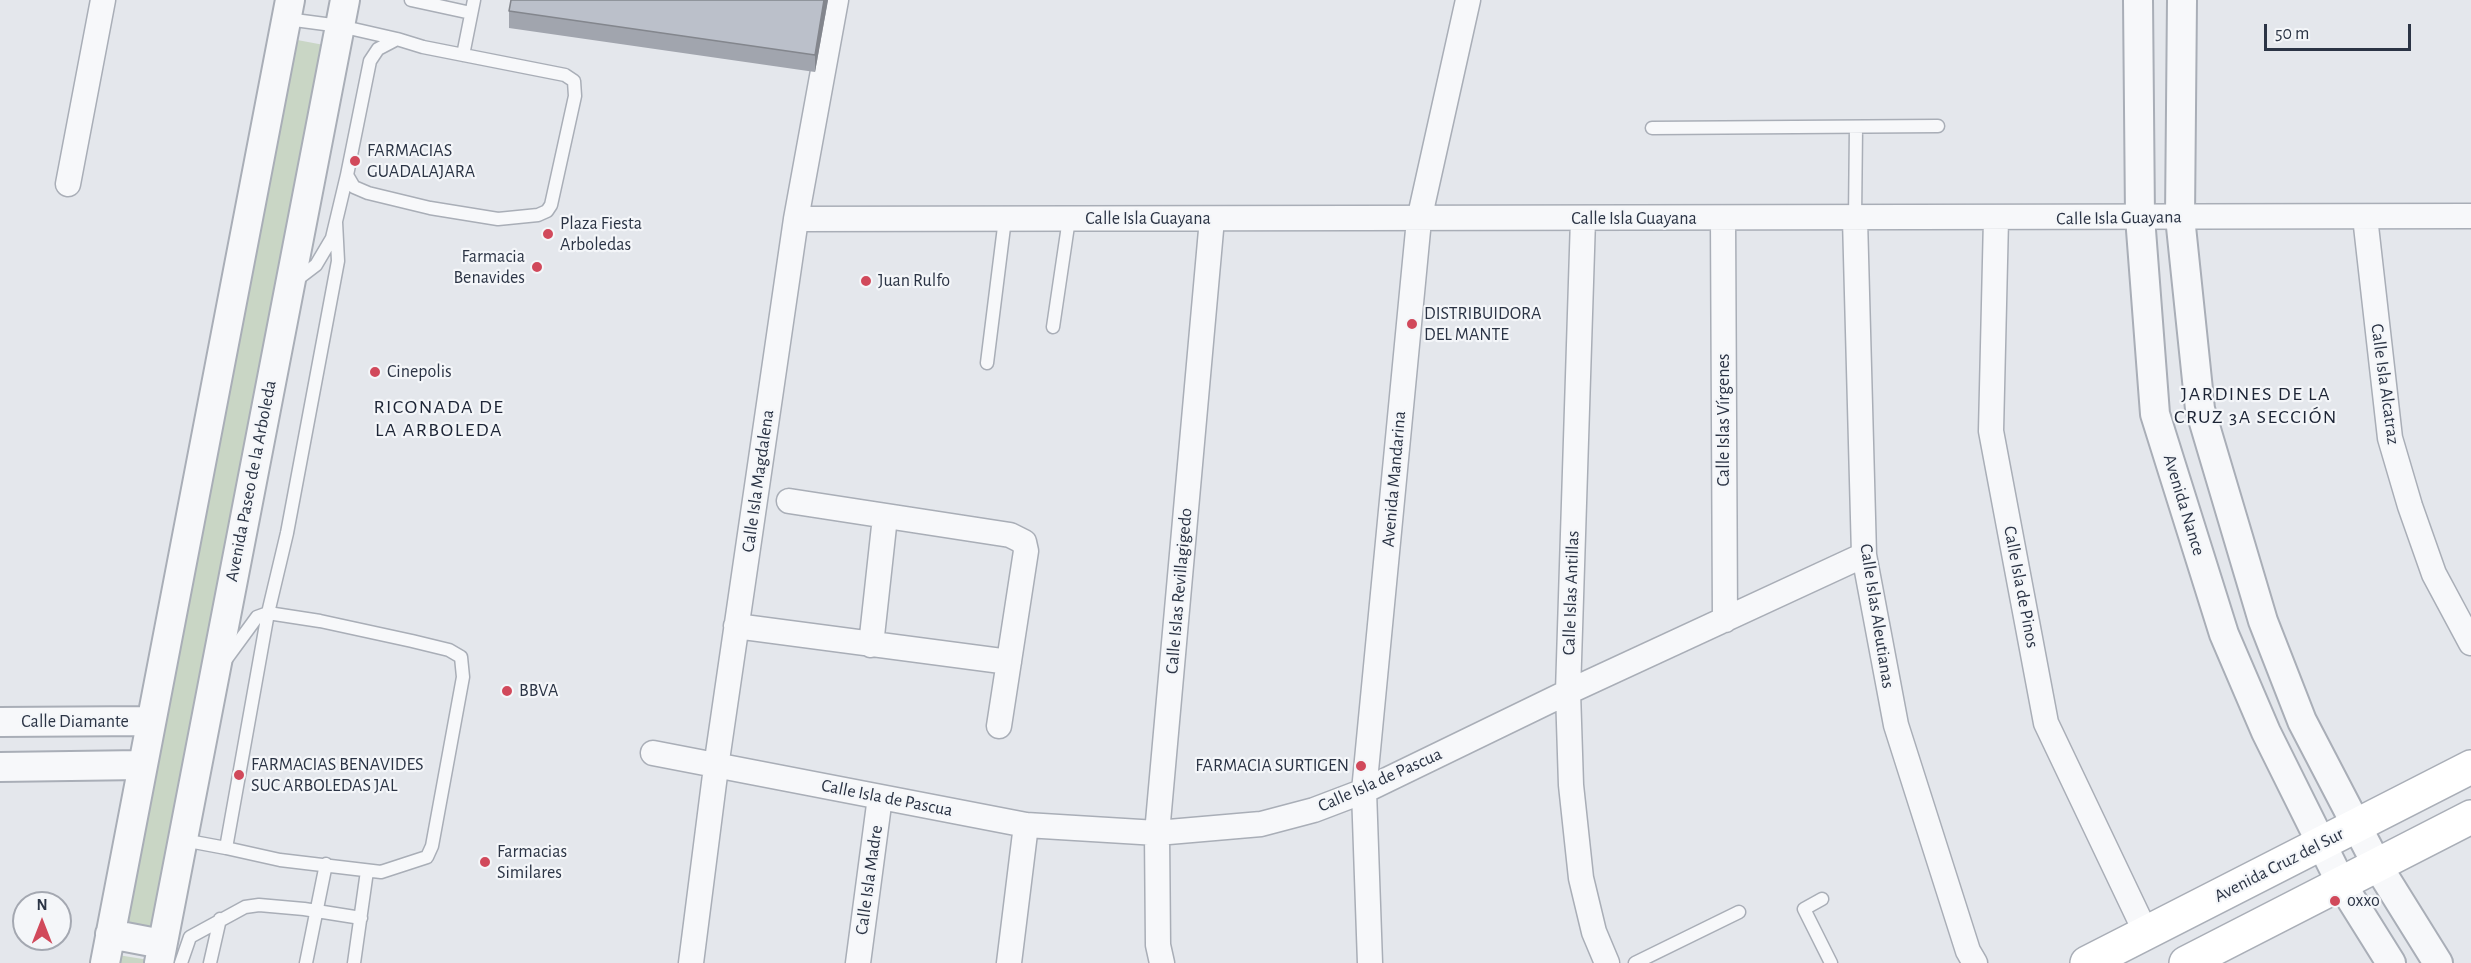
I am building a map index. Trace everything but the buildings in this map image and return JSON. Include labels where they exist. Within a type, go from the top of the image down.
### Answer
[{"type":"main road","name":"Avenida Cruz del Sur","points":[[2087,963],[2471,767]]},
{"type":"main road","points":[[2186,963],[2471,817]]},
{"type":"street","points":[[68,184],[104,0]]},
{"type":"street","name":"Calle Isla Magdalena","points":[[691,963],[716,767],[796,219],[836,0]]},
{"type":"street","name":"Avenida Mandarina","points":[[1370,963],[1364,791],[1419,220],[1467,0]]},
{"type":"street","name":"Avenida Nance","points":[[2138,0],[2140,217],[2156,414],[2224,634],[2266,732],[2341,883],[2391,963]]},
{"type":"street","points":[[2182,0],[2180,217],[2200,409],[2264,621],[2302,721],[2377,865],[2438,963]]},
{"type":"street","points":[[105,963],[149,721],[288,9]]},
{"type":"street","name":"Avenida Paseo de la Arboleda","points":[[167,957],[182,840],[343,13]]},
{"type":"street","name":"Calle Isla Guayana","points":[[796,219],[1996,219],[2471,216]]},
{"type":"street","name":"Calle Isla Alcatraz","points":[[2365,217],[2390,438],[2410,506],[2434,574],[2471,643]]},
{"type":"street","name":"Calle Islas Revillagigedo","points":[[1162,963],[1158,945],[1157,833],[1212,219]]},
{"type":"street","name":"Calle Islas Antillas","points":[[1583,219],[1568,692],[1571,785],[1581,878],[1594,932],[1607,963]]},
{"type":"street","name":"Calle Islas Vírgenes","points":[[1723,219],[1725,620]]},
{"type":"street","name":"Calle Islas Aleutianas","points":[[1855,219],[1864,555],[1896,725],[1968,951],[1975,963]]},
{"type":"street","name":"Calle Isla de Pinos","points":[[1996,219],[1991,431],[2046,723],[2146,933]]},
{"type":"street","points":[[789,501],[1010,536],[1024,542],[1026,551],[999,726]]},
{"type":"street","points":[[871,645],[885,517]]},
{"type":"street","name":"Calle Isla de Pascua","points":[[653,753],[716,767],[1026,825],[1157,833],[1260,824],[1314,810],[1364,791],[1568,692],[1864,555]]},
{"type":"street","points":[[736,626],[1009,662]]},
{"type":"street","name":"Calle Diamante","points":[[0,722],[149,721]]},
{"type":"street","points":[[0,767],[141,765]]},
{"type":"street","name":"Calle Isla Madre","points":[[858,963],[880,797]]},
{"type":"street","points":[[1009,963],[1026,825]]},
{"type":"street","points":[[110,934],[167,957]]},
{"type":"lane","points":[[411,0],[473,6],[463,55]]},
{"type":"lane","points":[[288,9],[343,13],[397,39],[423,48],[565,75],[574,81],[575,96],[551,205],[547,212],[505,219],[430,208],[368,193],[354,187],[347,175]]},
{"type":"lane","points":[[290,285],[316,265],[332,237],[370,61],[378,49],[397,39]]},
{"type":"lane","points":[[1652,128],[1938,126]]},
{"type":"lane","points":[[1855,219],[1856,127]]},
{"type":"lane","points":[[987,363],[1005,219]]},
{"type":"lane","points":[[1053,327],[1069,219]]},
{"type":"lane","points":[[226,848],[268,613],[287,533],[338,261],[336,222]]},
{"type":"lane","points":[[182,840],[280,860],[326,864],[367,872],[381,872],[427,857],[430,852],[463,677],[461,657],[449,651],[412,641],[320,621],[268,613],[257,617],[230,653],[209,697]]},
{"type":"lane","points":[[306,963],[326,864]]},
{"type":"lane","points":[[354,963],[367,872]]},
{"type":"lane","points":[[1822,899],[1804,909],[1831,963]]},
{"type":"lane","points":[[167,957],[190,937],[245,907],[259,905],[361,918]]},
{"type":"lane","points":[[1635,963],[1738,912]]},
{"type":"lane","points":[[210,963],[220,919]]},
{"type":"green space","points":[[292,39],[324,45],[155,929],[123,923]]},
{"type":"green space","points":[[118,955],[149,960],[149,963],[116,963]]},
{"type":"place","name":"FARMACIAS GUADALAJARA","points":[[355,161]]},
{"type":"place","name":"Plaza Fiesta Arboledas","points":[[548,234]]},
{"type":"place","name":"Farmacia Benavides","points":[[537,267]]},
{"type":"place","name":"Juan Rulfo","points":[[866,281]]},
{"type":"place","name":"DISTRIBUIDORA DEL MANTE","points":[[1412,324]]},
{"type":"place","name":"Cinepolis","points":[[375,372]]},
{"type":"place","name":"BBVA","points":[[507,691]]},
{"type":"place","name":"FARMACIA SURTIGEN","points":[[1361,766]]},
{"type":"place","name":"FARMACIAS BENAVIDES SUC ARBOLEDAS JAL","points":[[239,775]]},
{"type":"place","name":"Farmacias Similares","points":[[485,862]]},
{"type":"place","name":"oxxo","points":[[2335,901]]},
{"type":"district","name":"JARDINES DE LA CRUZ 3A SECCIÓN","points":[[2256,406]]},
{"type":"district","name":"RICONADA DE LA ARBOLEDA","points":[[439,418]]}]
